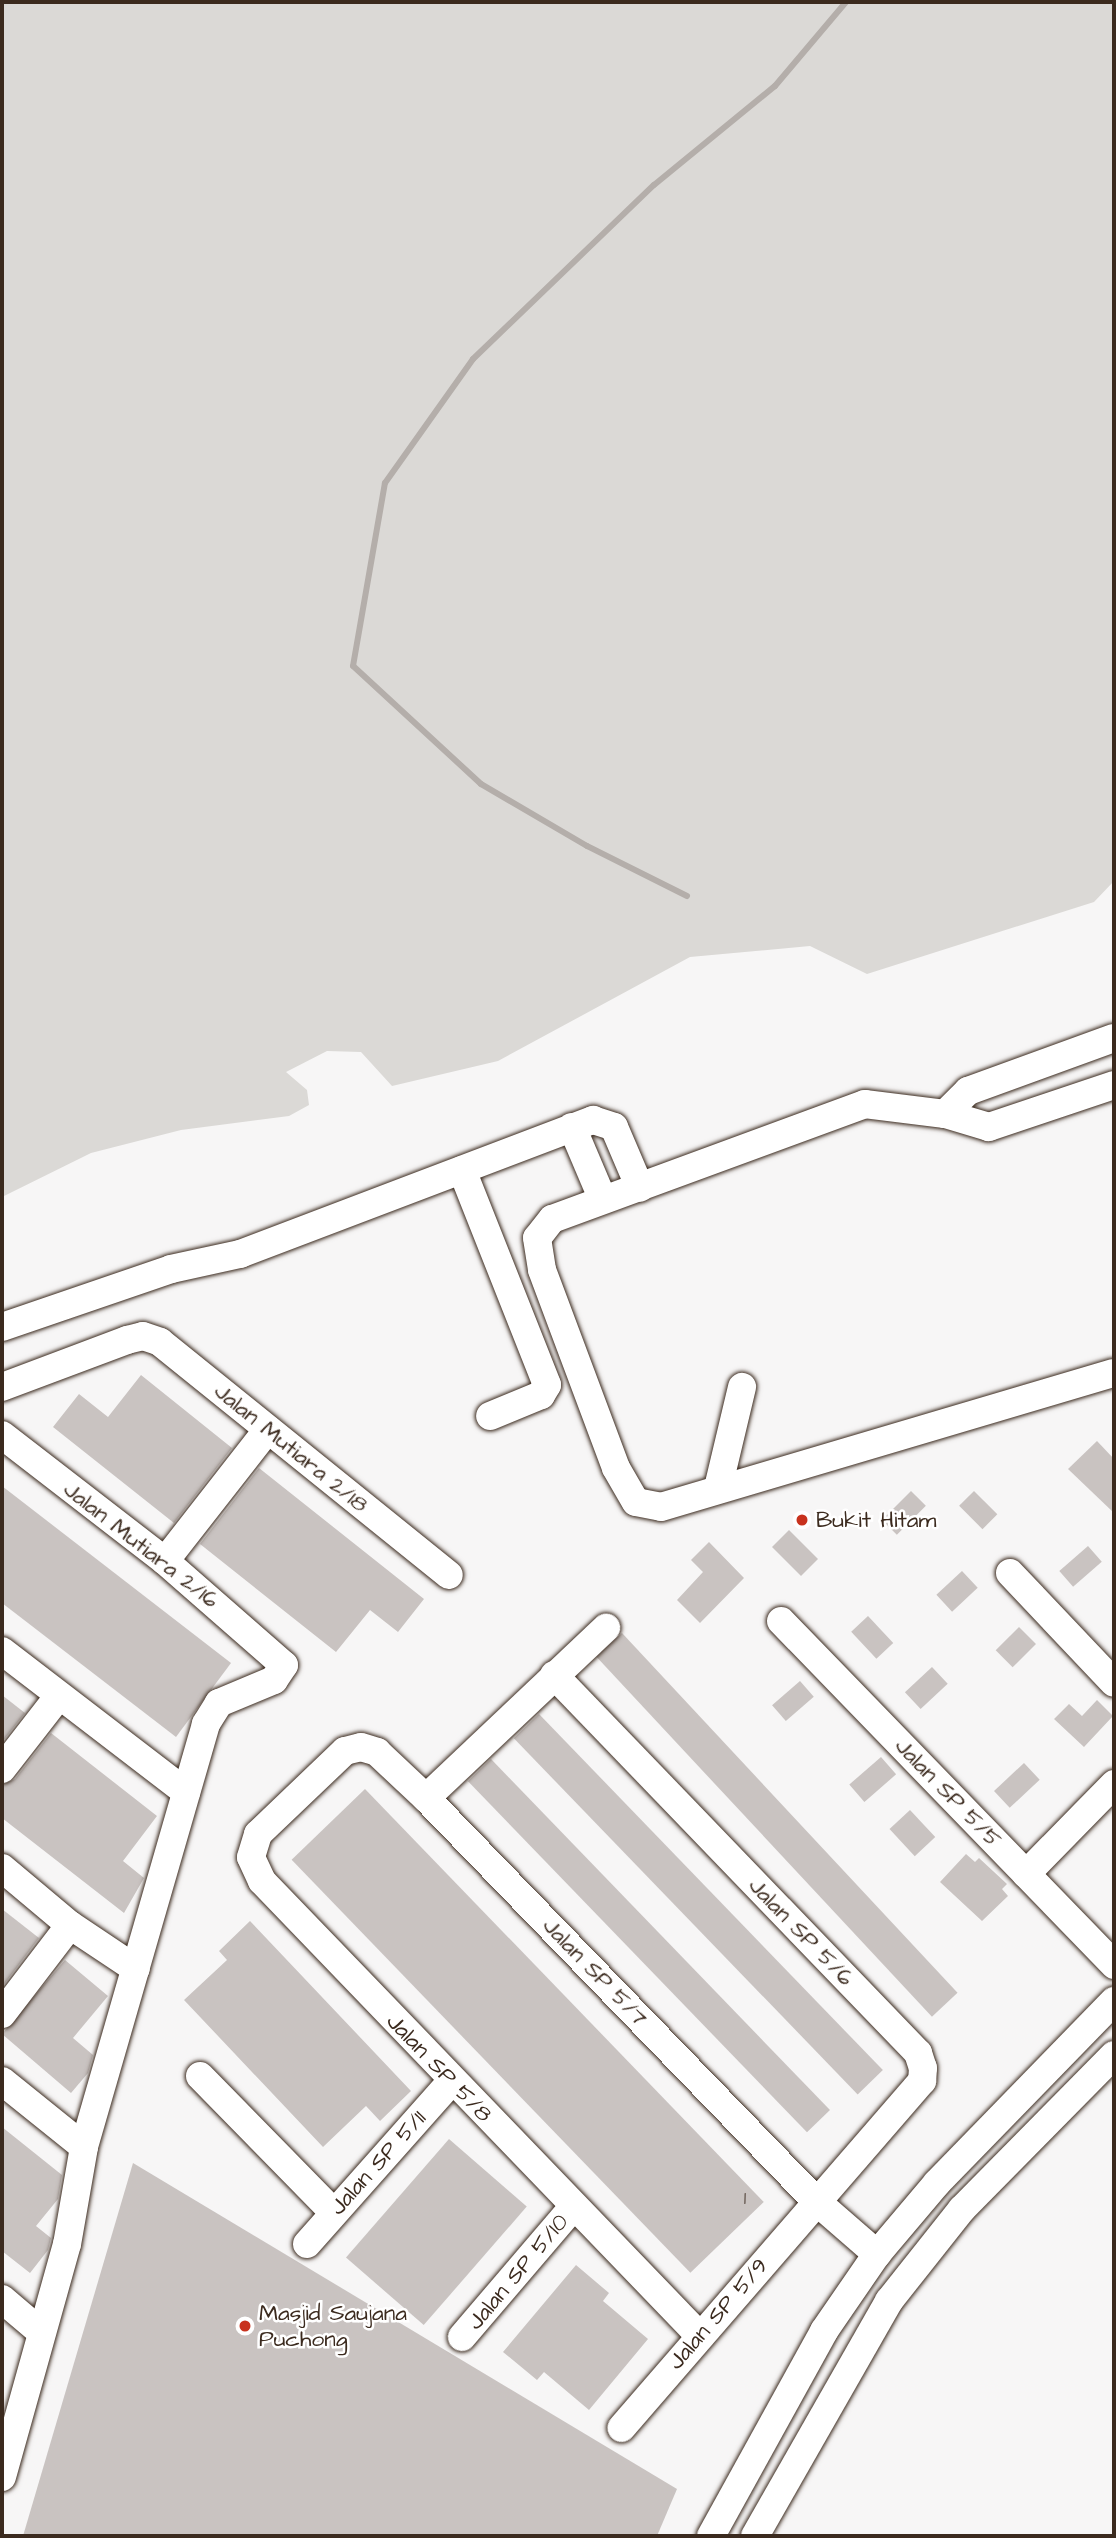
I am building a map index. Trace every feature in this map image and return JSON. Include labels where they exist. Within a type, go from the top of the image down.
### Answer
[{"type":"street","points":[[945,1114],[968,1091],[1114,1038]]},
{"type":"street","points":[[1114,1085],[989,1127],[945,1114],[865,1104],[552,1219],[537,1238],[542,1270],[616,1468],[636,1502],[661,1507],[1114,1373]]},
{"type":"street","points":[[2,1327],[171,1269],[240,1254],[593,1120],[614,1127],[640,1188]]},
{"type":"street","points":[[572,1127],[603,1200]]},
{"type":"street","points":[[462,1170],[547,1385],[541,1395],[489,1416]]},
{"type":"street","name":"Jalan Mutiara 2/18","points":[[2,1387],[127,1340],[143,1336],[160,1342],[449,1575]]},
{"type":"street","points":[[718,1488],[742,1387]]},
{"type":"street","points":[[164,1561],[268,1429]]},
{"type":"street","name":"Jalan Mutiara 2/16","points":[[2,1435],[164,1561],[280,1656],[282,1674],[210,1712],[186,1792]]},
{"type":"street","points":[[1010,1573],[1114,1683]]},
{"type":"street","name":"Jalan SP 5/5","points":[[782,1621],[1114,1965]]},
{"type":"street","points":[[426,1798],[607,1628]]},
{"type":"street","points":[[2,1651],[58,1698],[186,1792],[84,2147],[67,2244],[2,2477]]},
{"type":"street","name":"Jalan SP 5/6","points":[[554,1675],[918,2053],[922,2081],[817,2201]]},
{"type":"street","points":[[2,1769],[58,1698]]},
{"type":"street","name":"Jalan SP 5/7","points":[[305,1789],[345,1751],[361,1747],[377,1752],[426,1798],[817,2201],[877,2254]]},
{"type":"street","points":[[1026,1874],[1114,1784]]},
{"type":"street","name":"Jalan SP 5/8","points":[[305,1789],[258,1834],[251,1857],[262,1881],[451,2082],[699,2335]]},
{"type":"street","points":[[2,1868],[70,1926],[136,1969]]},
{"type":"street","points":[[2,2014],[70,1926]]},
{"type":"street","points":[[711,2536],[824,2331],[877,2254],[937,2183],[1114,2001]]},
{"type":"street","points":[[755,2536],[889,2301],[962,2209],[1114,2056]]},
{"type":"street","points":[[200,2076],[333,2212]]},
{"type":"street","points":[[2,2081],[84,2147]]},
{"type":"street","name":"Jalan SP 5/11","points":[[307,2244],[451,2082]]},
{"type":"street","name":"Jalan SP 5/9","points":[[621,2428],[817,2201]]},
{"type":"street","name":"Jalan SP 5/10","points":[[462,2337],[573,2207]]},
{"type":"street","points":[[2,2300],[42,2333]]},
{"type":"shaded area","points":[[2,2],[1114,2],[1114,881],[1094,902],[867,974],[810,946],[690,957],[498,1061],[392,1086],[361,1052],[327,1051],[286,1072],[307,1090],[309,1105],[289,1116],[181,1130],[91,1153],[2,1197]]},
{"type":"building","points":[[141,1375],[232,1448],[174,1523],[53,1427],[79,1394],[108,1417]]},
{"type":"building","points":[[1097,1441],[1114,1459],[1114,1513],[1068,1469]]},
{"type":"building","points":[[259,1468],[424,1599],[398,1632],[370,1610],[336,1652],[200,1544]]},
{"type":"building","points":[[2,1486],[231,1663],[176,1737],[2,1603]]},
{"type":"building","points":[[911,1491],[926,1506],[897,1535],[882,1520]]},
{"type":"building","points":[[974,1491],[997,1514],[982,1529],[959,1506]]},
{"type":"building","points":[[789,1530],[818,1559],[801,1576],[772,1547]]},
{"type":"building","points":[[709,1542],[744,1578],[700,1623],[677,1600],[703,1572],[691,1560]]},
{"type":"building","points":[[1088,1546],[1102,1562],[1073,1587],[1059,1571]]},
{"type":"building","points":[[962,1571],[978,1588],[952,1612],[936,1595]]},
{"type":"building","points":[[868,1616],[893,1643],[876,1659],[851,1632]]},
{"type":"building","points":[[1019,1627],[1036,1644],[1013,1667],[996,1650]]},
{"type":"building","points":[[622,1633],[958,1993],[932,2017],[596,1657]]},
{"type":"building","points":[[932,1667],[948,1684],[921,1709],[905,1692]]},
{"type":"building","points":[[800,1681],[814,1697],[786,1721],[772,1705]]},
{"type":"building","points":[[2,1695],[25,1713],[2,1742]]},
{"type":"building","points":[[1097,1700],[1113,1716],[1084,1747],[1054,1719],[1069,1704],[1082,1716]]},
{"type":"building","points":[[539,1714],[883,2070],[858,2094],[514,1738]]},
{"type":"building","points":[[51,1733],[157,1816],[123,1861],[144,1878],[124,1913],[2,1818],[2,1785],[15,1779]]},
{"type":"building","points":[[881,1757],[896,1774],[864,1802],[849,1785]]},
{"type":"building","points":[[491,1759],[830,2110],[807,2132],[468,1781]]},
{"type":"building","points":[[1024,1763],[1040,1780],[1010,1808],[994,1791]]},
{"type":"building","points":[[365,1789],[764,2202],[690,2273],[292,1860]]},
{"type":"building","points":[[910,1810],[935,1837],[915,1856],[890,1829]]},
{"type":"building","points":[[966,1854],[975,1862],[979,1858],[1007,1884],[1002,1889],[1008,1896],[982,1921],[940,1882]]},
{"type":"building","points":[[2,1909],[39,1938],[2,1987]]},
{"type":"building","points":[[250,1921],[411,2091],[380,2121],[366,2106],[323,2147],[184,2000],[227,1960],[219,1951]]},
{"type":"building","points":[[65,1960],[108,1996],[73,2038],[93,2055],[88,2073],[71,2093],[2,2034]]},
{"type":"building","points":[[2,2127],[62,2175],[58,2199],[36,2226],[51,2238],[48,2250],[30,2273],[2,2251]]},
{"type":"building","points":[[449,2139],[527,2207],[424,2325],[346,2257]]},
{"type":"building","name":"Masjid Saujana Puchong","points":[[133,2163],[677,2489],[657,2536],[23,2536]]},
{"type":"building","points":[[576,2265],[609,2293],[603,2301],[648,2339],[589,2410],[544,2372],[537,2380],[503,2352]]},
{"type":"waterway","points":[[687,896],[587,846],[481,784],[353,666],[385,483],[473,359],[654,185],[775,86],[846,2]]},
{"type":"place","name":"Bukit Hitam","points":[[802,1520]]},
{"type":"place","name":"Masjid Saujana Puchong","points":[[245,2326]]}]
